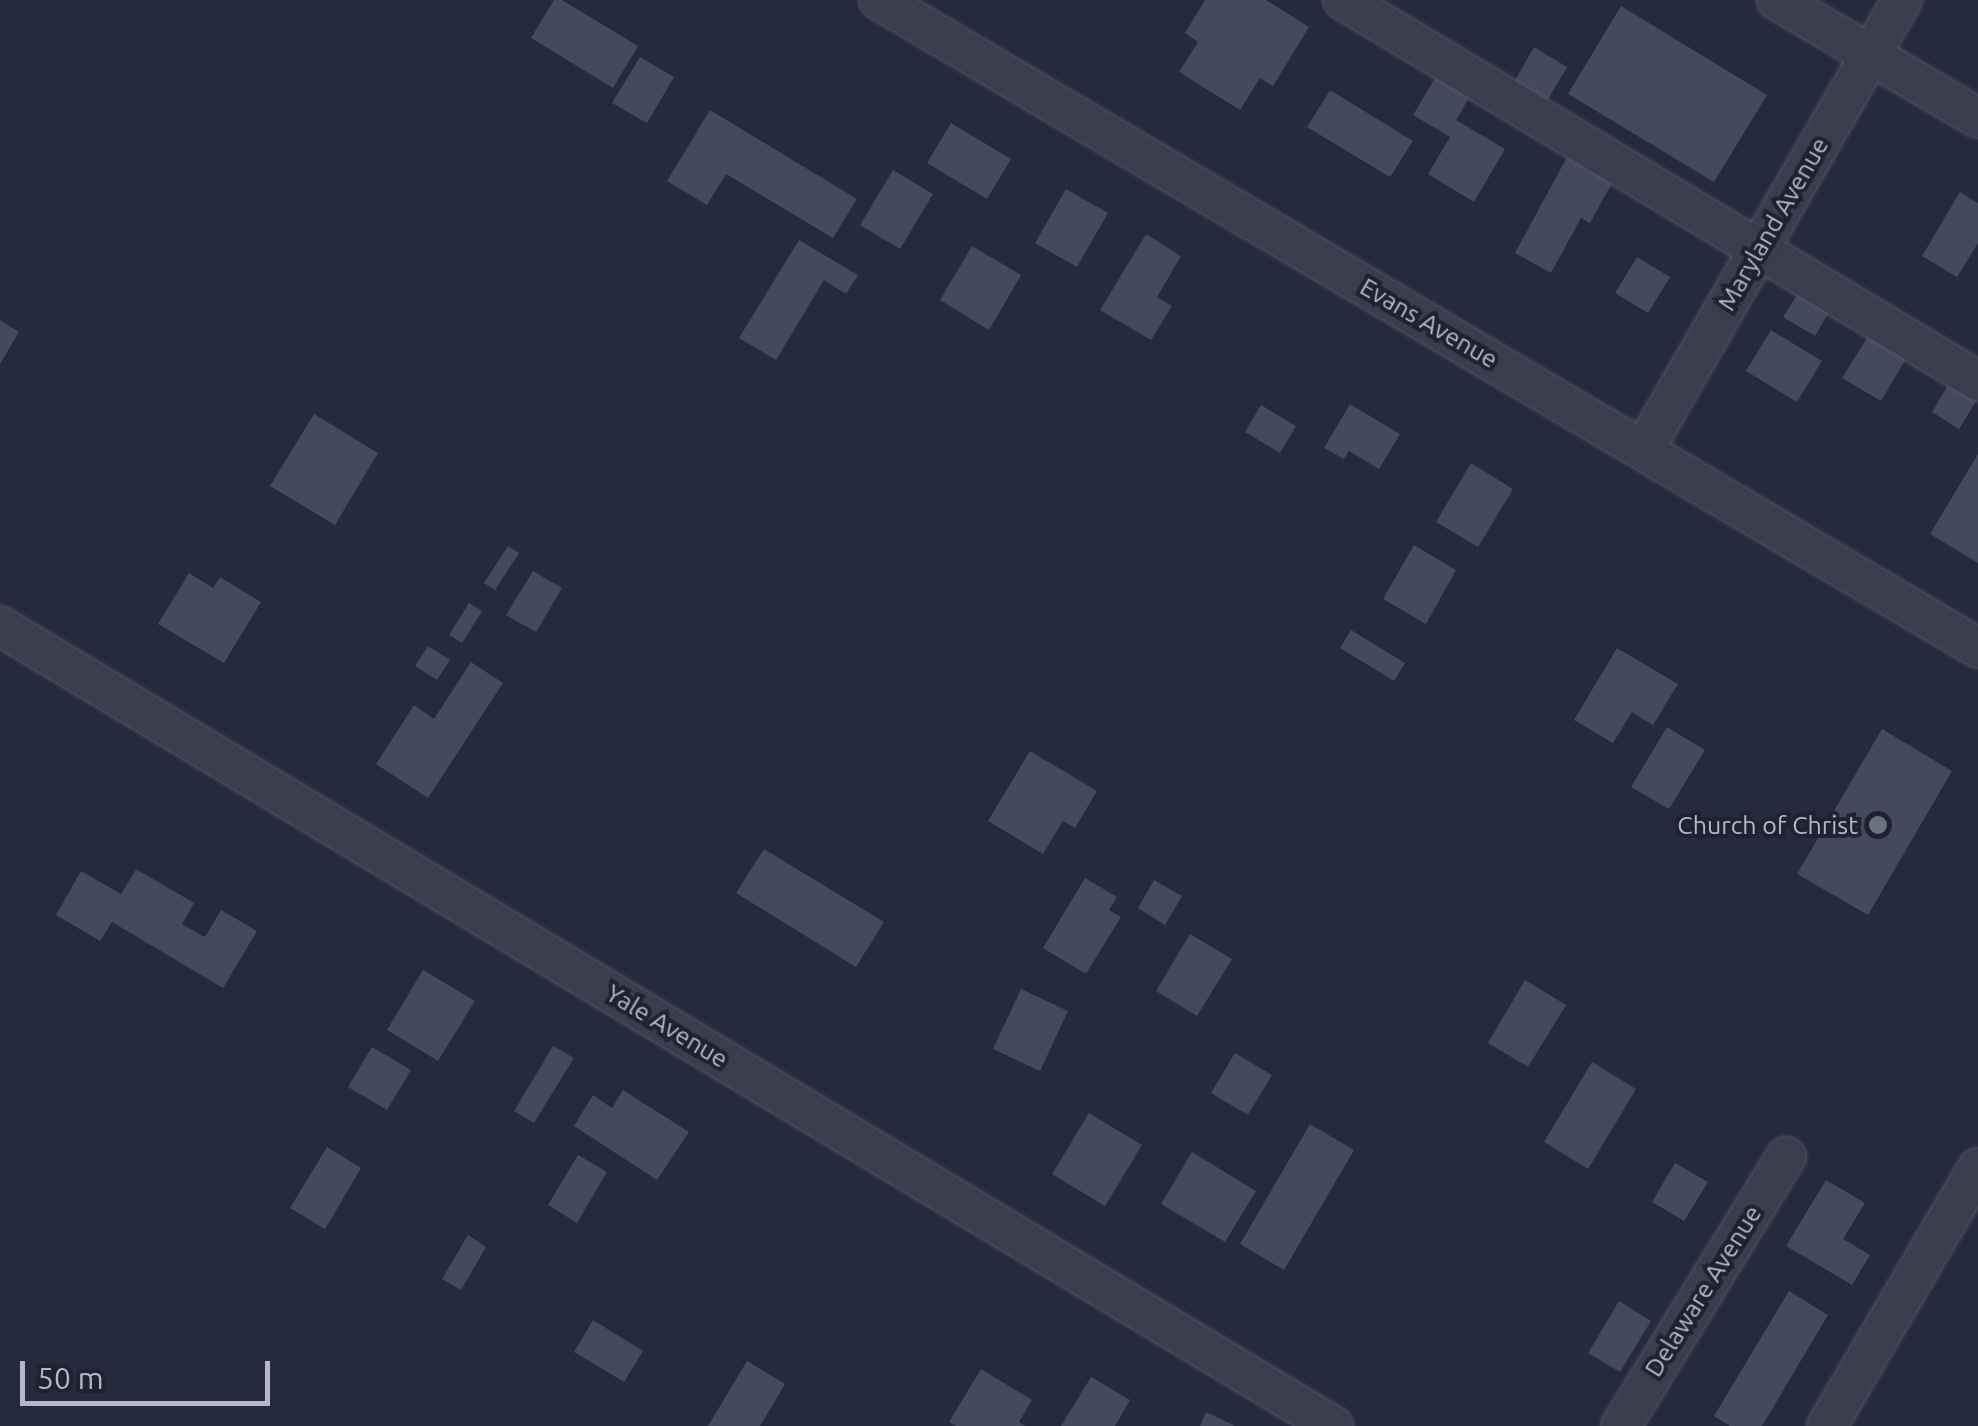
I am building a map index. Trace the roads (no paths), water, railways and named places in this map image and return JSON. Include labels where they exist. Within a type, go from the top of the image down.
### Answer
[{"type":"street","name":"Evans Avenue","points":[[879,0],[931,13],[1644,449],[1978,648]]},
{"type":"street","points":[[1342,0],[1978,381]]},
{"type":"street","points":[[1776,0],[1978,118]]},
{"type":"street","name":"Maryland Avenue","points":[[1644,449],[1902,0]]},
{"type":"street","name":"Yale Avenue","points":[[0,626],[1333,1426]]},
{"type":"street","name":"Delaware Avenue","points":[[1621,1426],[1786,1157]]},
{"type":"street","points":[[1827,1426],[1978,1168]]},
{"type":"place","name":"Church of Christ","points":[[1878,825]]}]
